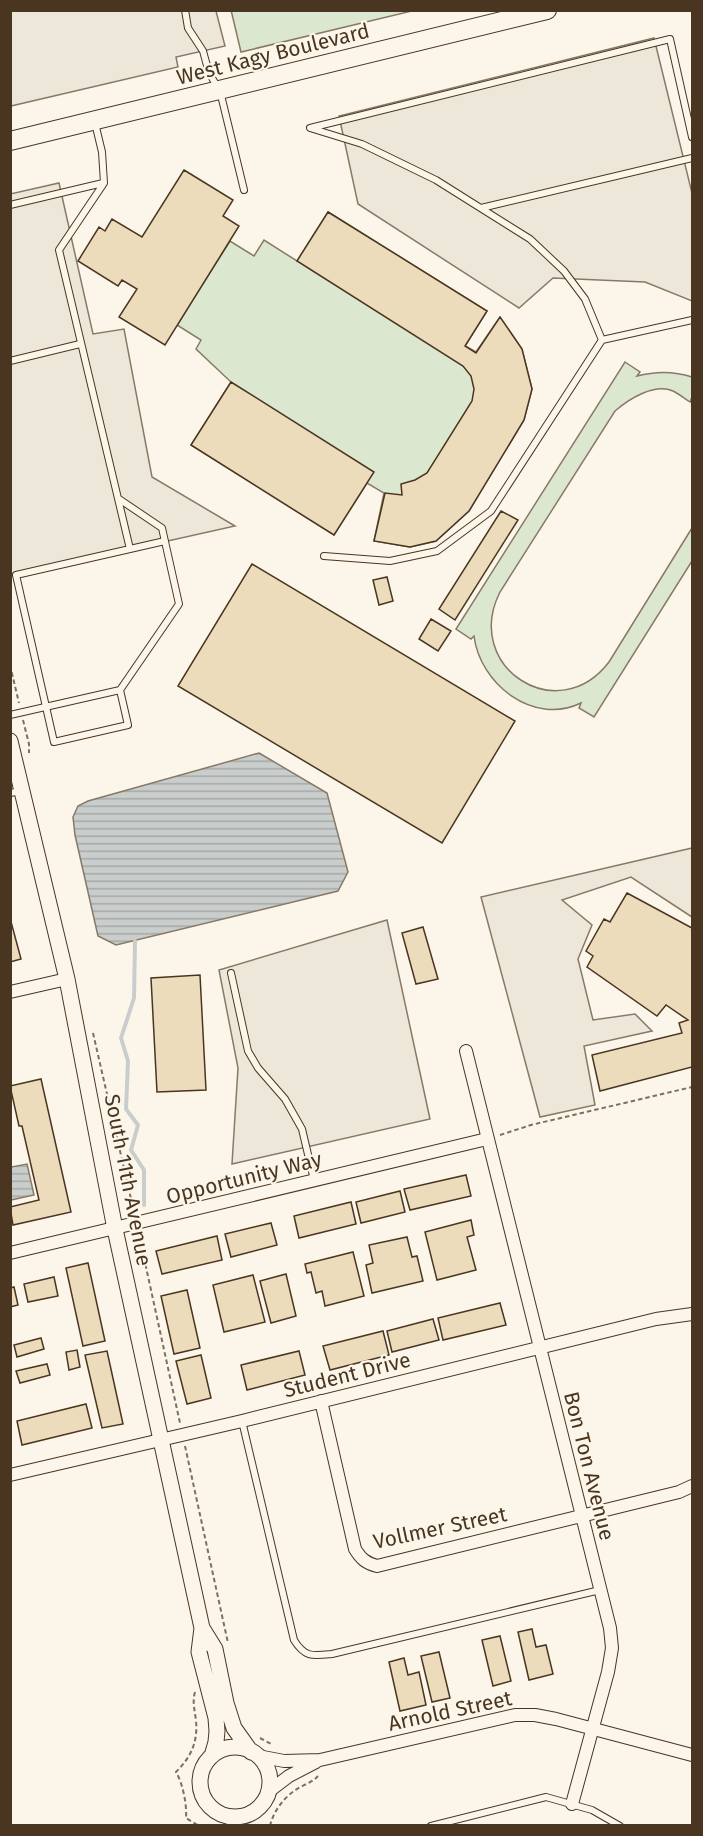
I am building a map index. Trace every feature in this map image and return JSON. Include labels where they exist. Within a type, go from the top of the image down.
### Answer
[{"type":"main road","name":"West Kagy Boulevard","points":[[10,141],[547,10]]},
{"type":"street","name":"South 11th Avenue","points":[[10,741],[16,792],[67,979],[115,1229],[202,1628],[215,1649],[226,1703],[234,1728],[254,1754]]},
{"type":"street","points":[[10,992],[67,979]]},
{"type":"street","name":"Bon Ton Avenue","points":[[466,1051],[610,1628],[612,1648],[593,1730],[572,1804]]},
{"type":"street","name":"Opportunity Way","points":[[10,1253],[487,1138]]},
{"type":"street","name":"Student Drive","points":[[10,1475],[161,1441],[673,1315],[693,1314]]},
{"type":"street","name":"Vollmer Street","points":[[321,1401],[356,1549],[360,1558],[369,1564],[377,1566],[582,1516]]},
{"type":"street","points":[[582,1516],[679,1492],[693,1486]]},
{"type":"street","name":"South 11th Avenue","points":[[202,1628],[199,1652],[216,1718],[216,1742],[212,1756]]},
{"type":"street","name":"Arnold Street","points":[[254,1754],[284,1761],[320,1760],[515,1715],[535,1715],[693,1755]]},
{"type":"street","points":[[226,1826],[217,1812],[206,1802],[200,1784],[203,1767],[212,1756],[219,1751],[235,1748],[254,1754],[268,1773],[268,1792],[257,1808],[251,1826]]},
{"type":"street","name":"Arnold Street","points":[[268,1792],[289,1776],[320,1760]]},
{"type":"street","points":[[217,1812],[234,1817],[242,1816],[257,1808]]},
{"type":"lane","points":[[184,10],[188,28],[203,51],[209,73],[220,91],[244,190]]},
{"type":"lane","points":[[602,340],[585,299],[564,271],[530,239],[436,180],[362,144],[310,128],[670,39],[693,136]]},
{"type":"lane","points":[[95,121],[102,152],[104,183],[59,250],[130,549]]},
{"type":"lane","points":[[481,208],[693,158]]},
{"type":"lane","points":[[10,205],[104,183]]},
{"type":"lane","points":[[324,556],[390,561],[438,550],[491,511],[602,340],[693,320]]},
{"type":"lane","points":[[10,361],[80,345]]},
{"type":"lane","points":[[10,715],[120,690],[179,604],[162,528],[118,499]]},
{"type":"lane","points":[[120,690],[128,725],[54,742],[13,575],[165,541]]},
{"type":"lane","points":[[231,973],[248,1051],[258,1068],[285,1099],[302,1129],[314,1181]]},
{"type":"lane","points":[[242,1421],[294,1640],[301,1651],[313,1656],[332,1654],[600,1590]]},
{"type":"lane","points":[[431,1826],[546,1797],[592,1810],[620,1826]]},
{"type":"path","points":[[487,1138],[531,1125],[693,1087]]},
{"type":"path","points":[[136,1224],[229,1643]]},
{"type":"path","points":[[193,1701],[197,1731],[194,1749],[176,1772],[180,1779],[187,1812],[186,1818],[199,1826]]},
{"type":"path","points":[[254,1732],[273,1745]]},
{"type":"path","points":[[270,1826],[279,1805],[295,1790],[314,1780]]},
{"type":"green space","points":[[231,10],[412,10],[412,11],[241,52]]},
{"type":"green space","points":[[328,212],[487,311],[465,346],[476,352],[500,317],[522,349],[532,389],[524,420],[469,511],[436,541],[410,547],[374,541],[384,493],[367,483],[334,535],[191,445],[231,382],[196,349],[201,340],[177,325],[230,241],[254,256],[264,240],[297,261]]},
{"type":"green space","points":[[625,362],[640,372],[637,376],[665,372],[692,377],[692,397],[690,402],[673,391],[658,389],[634,397],[615,411],[500,592],[492,619],[494,644],[504,665],[521,680],[542,689],[565,690],[588,681],[609,662],[692,528],[692,561],[594,717],[579,708],[581,703],[563,709],[545,709],[528,705],[512,696],[487,670],[478,654],[474,636],[471,639],[456,629]]},
{"type":"shaded area","points":[[10,11],[216,11],[225,46],[176,57],[178,67],[11,106]]},
{"type":"shaded area","points":[[654,38],[692,193],[692,301],[645,282],[553,278],[519,308],[358,204],[339,116]]},
{"type":"shaded area","points":[[59,183],[93,334],[124,329],[152,477],[235,526],[11,576],[10,194]]},
{"type":"shaded area","points":[[259,753],[327,793],[348,872],[338,891],[116,945],[98,936],[75,835],[73,817],[78,806],[88,801]]},
{"type":"shaded area","points":[[692,848],[692,917],[631,877],[562,900],[592,925],[578,959],[593,1020],[635,1014],[652,1031],[584,1046],[595,1105],[540,1117],[481,897]]},
{"type":"shaded area","points":[[387,920],[430,1119],[232,1164],[238,1068],[219,970]]},
{"type":"shaded area","points":[[27,1164],[34,1195],[11,1200],[11,1167]]},
{"type":"building","points":[[184,170],[233,200],[223,216],[239,226],[165,345],[119,317],[137,289],[122,280],[118,286],[78,261],[99,227],[105,231],[112,219],[142,237]]},
{"type":"building","points":[[328,212],[487,311],[465,346],[476,353],[500,317],[522,349],[532,389],[524,420],[469,511],[436,541],[410,547],[374,541],[385,493],[402,495],[401,484],[427,473],[472,401],[474,389],[471,376],[463,366],[297,261]]},
{"type":"building","points":[[231,382],[374,472],[334,535],[191,445]]},
{"type":"building","points":[[501,511],[518,520],[455,620],[439,609]]},
{"type":"building","points":[[252,564],[515,721],[442,843],[178,686]]},
{"type":"building","points":[[387,577],[393,601],[379,605],[373,580]]},
{"type":"building","points":[[431,619],[451,631],[438,651],[419,639]]},
{"type":"building","points":[[627,893],[692,928],[692,1067],[600,1091],[592,1055],[682,1033],[679,1023],[688,1020],[666,1005],[657,1016],[587,967],[593,956],[586,951],[604,919],[610,922]]},
{"type":"building","points":[[10,918],[21,959],[10,962]]},
{"type":"building","points":[[423,927],[438,979],[416,984],[402,933]]},
{"type":"building","points":[[200,975],[206,1090],[157,1092],[151,978]]},
{"type":"building","points":[[41,1079],[71,1212],[13,1225],[10,1207],[39,1200],[10,1086]]},
{"type":"building","points":[[466,1175],[471,1196],[410,1210],[404,1189]]},
{"type":"building","points":[[400,1191],[405,1212],[361,1223],[356,1202]]},
{"type":"building","points":[[351,1202],[356,1224],[299,1238],[294,1216]]},
{"type":"building","points":[[471,1220],[474,1235],[467,1237],[476,1270],[437,1280],[425,1232]]},
{"type":"building","points":[[271,1223],[277,1245],[231,1257],[225,1234]]},
{"type":"building","points":[[217,1236],[222,1260],[162,1274],[156,1251]]},
{"type":"building","points":[[407,1237],[412,1257],[417,1256],[423,1281],[372,1293],[366,1265],[373,1263],[369,1245]]},
{"type":"building","points":[[353,1252],[364,1296],[325,1306],[322,1291],[316,1293],[311,1272],[307,1273],[305,1264]]},
{"type":"building","points":[[88,1263],[105,1341],[83,1346],[66,1268]]},
{"type":"building","points":[[286,1274],[296,1316],[271,1323],[260,1281]]},
{"type":"building","points":[[253,1275],[265,1322],[224,1332],[213,1285]]},
{"type":"building","points":[[54,1277],[58,1296],[28,1302],[24,1284]]},
{"type":"building","points":[[14,1287],[18,1305],[10,1307],[10,1288]]},
{"type":"building","points":[[187,1290],[200,1348],[174,1354],[161,1296]]},
{"type":"building","points":[[500,1303],[506,1325],[443,1340],[438,1318]]},
{"type":"building","points":[[433,1319],[439,1340],[392,1352],[387,1331]]},
{"type":"building","points":[[383,1331],[389,1355],[330,1370],[323,1346]]},
{"type":"building","points":[[41,1338],[44,1349],[17,1357],[14,1345]]},
{"type":"building","points":[[77,1350],[80,1367],[69,1370],[66,1352]]},
{"type":"building","points":[[107,1351],[123,1424],[102,1428],[85,1355]]},
{"type":"building","points":[[299,1351],[305,1375],[247,1390],[241,1365]]},
{"type":"building","points":[[201,1355],[211,1398],[187,1404],[176,1361]]},
{"type":"building","points":[[47,1364],[50,1375],[20,1383],[16,1371]]},
{"type":"building","points":[[86,1404],[92,1428],[22,1445],[17,1421]]},
{"type":"building","points":[[532,1629],[536,1647],[546,1645],[553,1674],[529,1680],[518,1632]]},
{"type":"building","points":[[500,1636],[511,1681],[493,1686],[482,1640]]},
{"type":"building","points":[[439,1652],[450,1698],[432,1702],[421,1656]]},
{"type":"building","points":[[404,1658],[408,1675],[419,1672],[426,1705],[400,1711],[389,1662]]},
{"type":"waterway","points":[[135,941],[134,998],[121,1038],[128,1061],[126,1109],[138,1125],[131,1150],[144,1170],[144,1205]]}]
